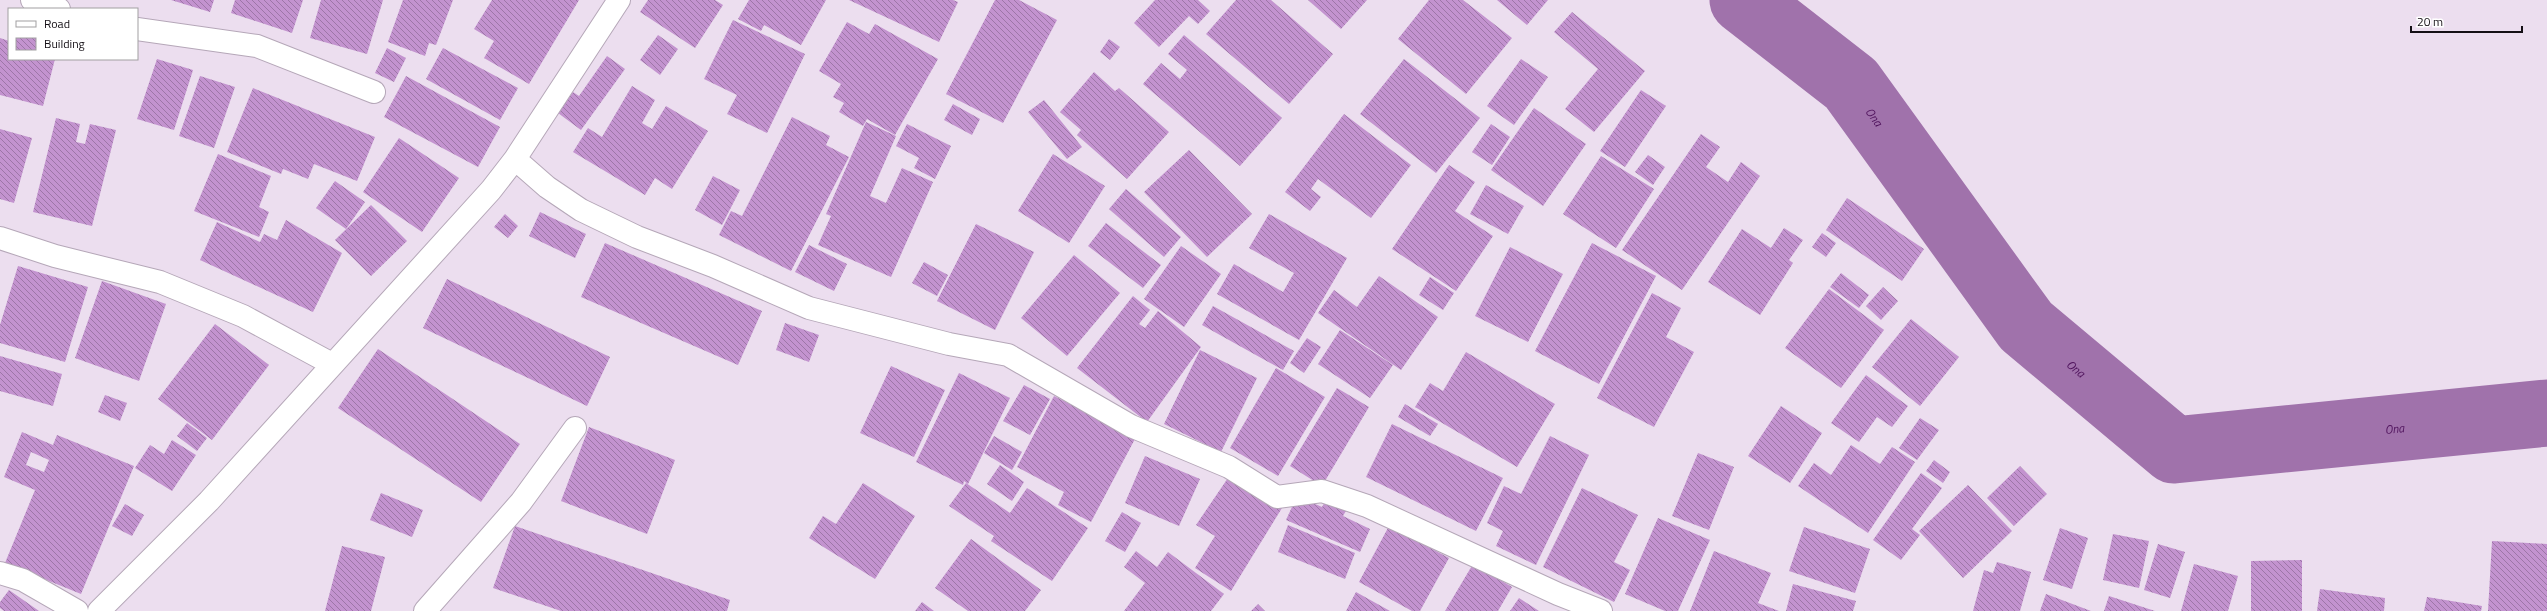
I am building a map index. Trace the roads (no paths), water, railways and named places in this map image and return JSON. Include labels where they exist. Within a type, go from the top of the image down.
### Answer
[{"type":"street","points":[[32,0],[56,8]]},
{"type":"street","points":[[99,611],[209,500],[332,364],[402,290],[491,190],[515,159],[619,0]]},
{"type":"street","points":[[138,29],[257,46],[374,92]]},
{"type":"street","points":[[515,159],[547,187],[581,210],[638,237],[713,266],[809,308],[949,344],[1008,355],[1131,426],[1230,467],[1277,497],[1322,491],[1367,506],[1558,594],[1600,611]]},
{"type":"street","points":[[0,238],[55,256],[160,282],[243,316],[332,364]]},
{"type":"street","points":[[425,611],[521,502],[575,428]]},
{"type":"street","points":[[0,573],[24,580],[77,611]]},
{"type":"waterway","name":"Ona","points":[[1743,0],[1851,84],[2026,326],[2174,450],[2547,413]]}]
